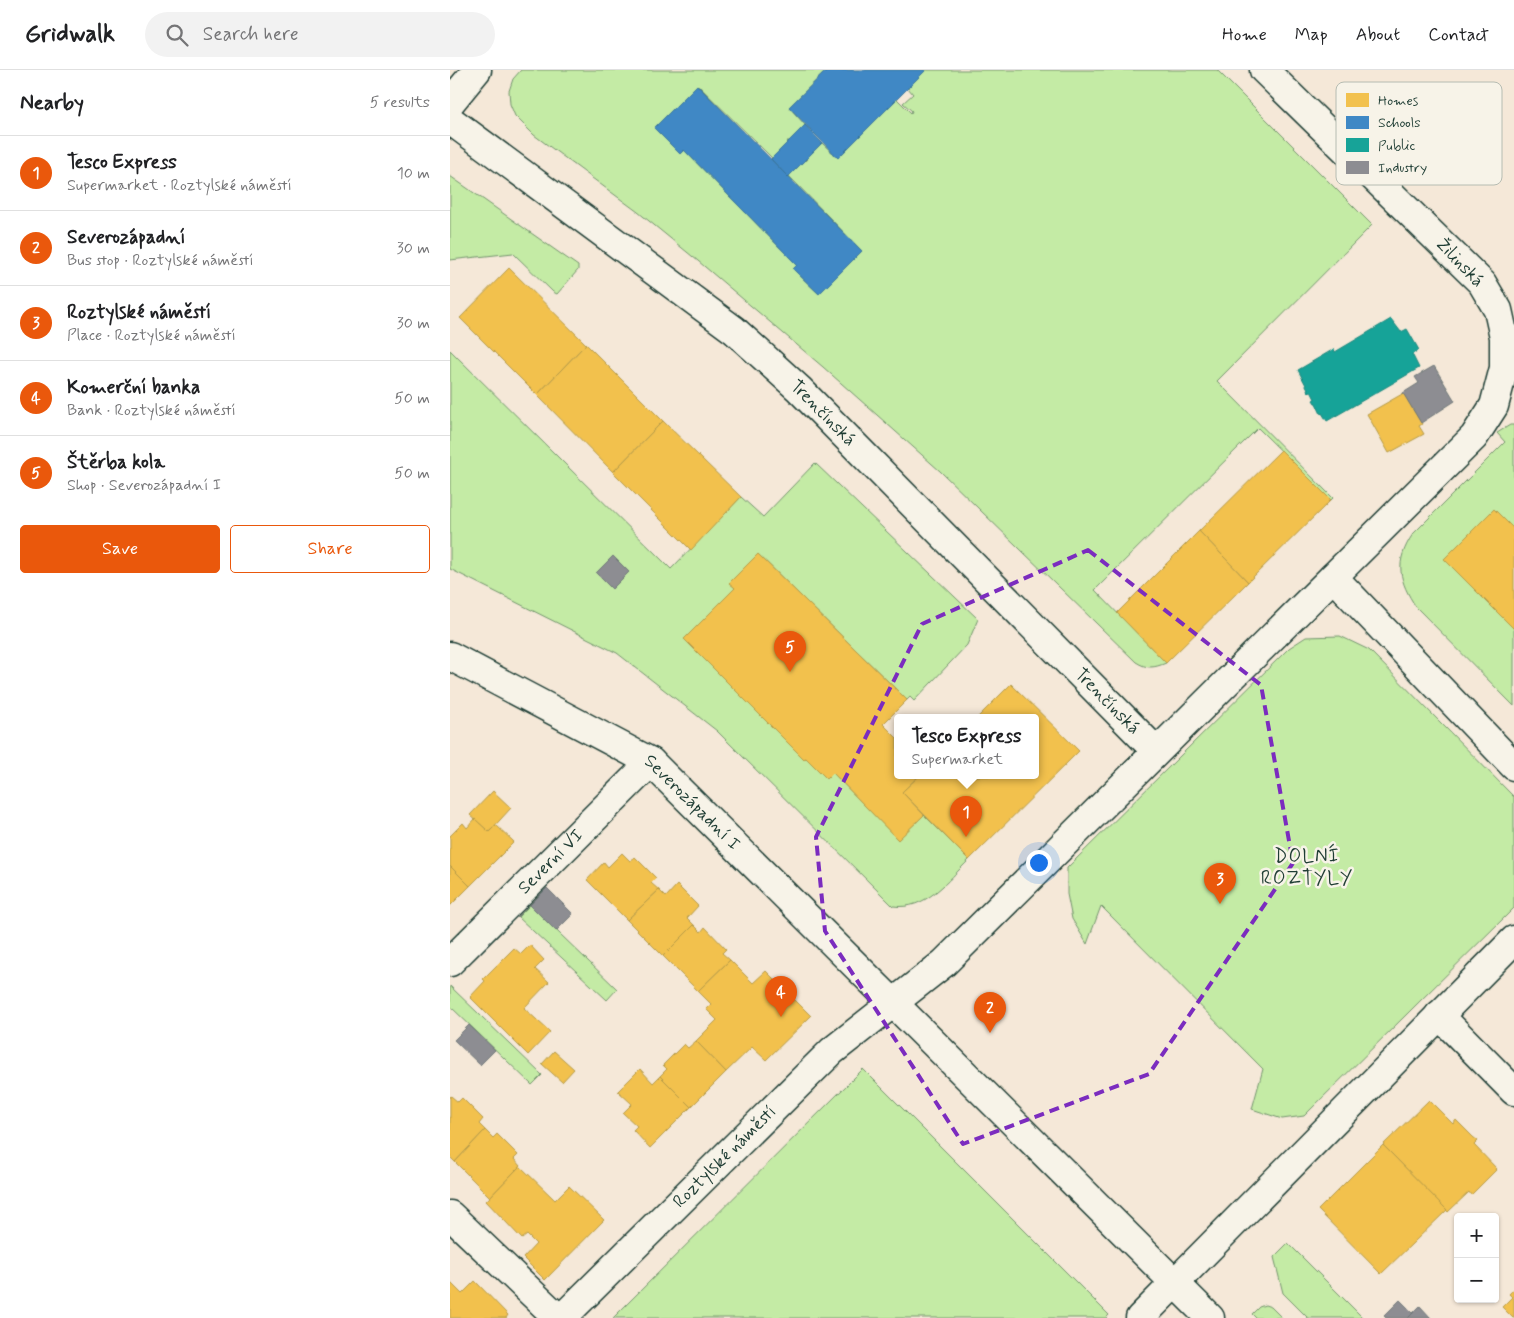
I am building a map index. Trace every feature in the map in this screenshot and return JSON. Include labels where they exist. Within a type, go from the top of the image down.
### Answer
[{"type":"street","points":[[450,103],[477,70]]},
{"type":"street","name":"Žilinská","points":[[1264,70],[1336,140]]},
{"type":"street","name":"Trenčínská","points":[[450,120],[734,330],[792,382],[1156,751]]},
{"type":"street","name":"Žilinská","points":[[1333,577],[1474,437],[1494,406],[1504,368],[1504,337],[1498,310],[1482,283],[1382,185]]},
{"type":"street","points":[[1333,577],[1514,766]]},
{"type":"street","name":"Roztylské náměstí","points":[[562,1318],[832,1051],[944,962],[1333,577]]},
{"type":"street","name":"Severozápadní I","points":[[450,656],[651,762],[894,1003]]},
{"type":"street","name":"Severní VI","points":[[450,962],[651,762]]},
{"type":"street","points":[[1140,1318],[1514,940]]},
{"type":"street","points":[[894,1003],[1210,1318]]},
{"type":"street","points":[[1439,1015],[1514,1091]]},
{"type":"street","points":[[450,1215],[558,1318]]},
{"type":"highlighted area","points":[[1088,550],[1261,685],[1293,863],[1149,1074],[963,1144],[825,931],[816,837],[922,624]]},
{"type":"green space","points":[[521,70],[827,70],[789,107],[805,125],[772,158],[698,85],[654,128],[680,154],[684,150],[797,265],[793,269],[819,294],[862,251],[789,176],[822,143],[838,158],[897,99],[911,113],[912,111],[903,103],[913,94],[908,88],[926,70],[1217,70],[1372,225],[1217,381],[1333,498],[1331,500],[1258,428],[1095,590],[1166,663],[1151,667],[1136,662],[940,471],[823,367],[638,212],[534,135],[515,116],[510,104],[509,91],[513,79]]},
{"type":"green space","points":[[450,176],[578,266],[578,270],[557,294],[513,253],[450,260]]},
{"type":"green space","points":[[450,350],[671,569],[741,497],[763,517],[815,463],[978,619],[967,645],[914,701],[910,697],[907,700],[758,554],[730,583],[735,588],[684,639],[804,759],[806,758],[833,773],[898,839],[924,815],[969,860],[944,885],[926,899],[916,904],[893,906],[717,731],[617,653],[450,569]],"holes":[[[613,556],[628,573],[598,572]]]},
{"type":"green space","points":[[1510,425],[1514,425],[1514,529],[1494,509],[1444,559],[1514,629],[1514,706],[1416,607],[1406,589],[1401,571],[1403,554],[1413,534],[1505,442],[1497,433]]},
{"type":"green space","points":[[1340,636],[1369,650],[1514,797],[1514,908],[1304,1116],[1282,1119],[1252,1109],[1263,1069],[1101,906],[1087,944],[1072,919],[1067,894],[1067,868],[1289,648],[1306,637]]},
{"type":"green space","points":[[530,905],[617,989],[607,1000],[518,917]]},
{"type":"green space","points":[[450,986],[542,1075],[532,1085],[450,1006]]},
{"type":"green space","points":[[863,1069],[1109,1315],[1106,1318],[613,1318]]},
{"type":"green space","points":[[1288,1243],[1363,1318],[1308,1318],[1283,1293],[1274,1257]]},
{"type":"green space","points":[[1265,1305],[1271,1307],[1282,1318],[1256,1318],[1252,1314],[1259,1307]]},
{"type":"building: Homes","points":[[509,268],[586,344],[537,395],[460,318]]},
{"type":"building: Homes","points":[[586,344],[663,421],[613,472],[537,395]]},
{"type":"building: Homes","points":[[1404,393],[1422,424],[1419,426],[1424,434],[1389,453],[1367,414]]},
{"type":"building: Homes","points":[[663,421],[741,497],[691,550],[613,472]]},
{"type":"building: Homes","points":[[1281,450],[1331,500],[1248,582],[1199,531]]},
{"type":"building: Homes","points":[[1494,509],[1514,529],[1514,629],[1444,559]]},
{"type":"building: Homes","points":[[1199,531],[1248,582],[1166,663],[1117,613]]},
{"type":"building: Homes","points":[[758,554],[907,700],[883,724],[894,735],[894,779],[916,779],[902,792],[924,815],[898,840],[833,773],[827,779],[806,758],[804,759],[684,639],[735,588],[729,583]]},
{"type":"building: Homes","points":[[1011,684],[1079,751],[969,860],[902,792],[916,779],[1039,779],[1039,714],[981,714]]},
{"type":"building: Homes","points":[[493,791],[511,808],[489,832],[470,815]]},
{"type":"building: Homes","points":[[475,819],[489,832],[496,825],[514,842],[470,886],[450,866],[450,836],[463,823],[467,828]]},
{"type":"building: Homes","points":[[622,853],[630,861],[635,857],[656,878],[651,883],[659,890],[627,920],[587,880],[604,862],[608,867]]},
{"type":"building: Homes","points":[[450,866],[470,886],[450,906]]},
{"type":"building: Homes","points":[[677,885],[698,906],[687,918],[694,925],[663,956],[627,920],[659,890],[666,897]]},
{"type":"building: Homes","points":[[694,925],[701,932],[705,927],[726,949],[722,953],[730,960],[698,991],[663,956]]},
{"type":"building: Homes","points":[[530,945],[544,960],[535,969],[549,982],[524,1008],[550,1032],[528,1055],[470,997],[485,981],[483,979],[514,948],[521,954]]},
{"type":"building: Homes","points":[[730,960],[753,983],[766,971],[811,1016],[766,1060],[752,1047],[726,1072],[696,1041],[717,1020],[706,1009],[711,1004],[698,991]]},
{"type":"building: Homes","points":[[696,1041],[726,1072],[691,1107],[660,1076],[667,1069],[663,1065],[684,1044],[688,1048]]},
{"type":"building: Homes","points":[[554,1051],[574,1069],[562,1082],[542,1064]]},
{"type":"building: Homes","points":[[640,1069],[653,1083],[660,1076],[691,1107],[650,1148],[633,1130],[637,1126],[623,1113],[632,1104],[618,1091]]},
{"type":"building: Homes","points":[[451,1096],[458,1102],[462,1098],[483,1119],[479,1124],[485,1130],[455,1162],[450,1157]]},
{"type":"building: Homes","points":[[1429,1100],[1453,1124],[1456,1120],[1478,1141],[1474,1145],[1497,1169],[1471,1195],[1469,1192],[1448,1212],[1383,1145]]},
{"type":"building: Homes","points":[[485,1130],[493,1138],[497,1134],[518,1155],[514,1159],[520,1166],[490,1197],[455,1162]]},
{"type":"building: Homes","points":[[1383,1145],[1447,1210],[1381,1274],[1318,1210]]},
{"type":"building: Homes","points":[[520,1166],[555,1200],[569,1186],[604,1220],[545,1280],[523,1258],[536,1244],[527,1235],[522,1239],[486,1201]]},
{"type":"building: Homes","points":[[475,1281],[508,1315],[506,1318],[450,1318],[450,1282],[462,1294]]},
{"type":"building: Homes","points":[[1514,1289],[1513,1318],[1502,1307],[1512,1297],[1509,1294]]},
{"type":"building: Schools","points":[[827,70],[926,70],[838,158],[789,107]]},
{"type":"building: Schools","points":[[697,85],[862,251],[819,294],[793,269],[797,265],[684,150],[680,154],[654,128]]},
{"type":"building: Schools","points":[[805,125],[822,143],[788,177],[771,159]]},
{"type":"building: Public","points":[[1391,319],[1401,332],[1407,329],[1419,350],[1412,354],[1419,368],[1327,421],[1313,400],[1315,399],[1311,391],[1308,392],[1298,370],[1334,349],[1335,352]]},
{"type":"building: Industry","points":[[1434,366],[1455,401],[1421,423],[1403,393],[1419,383],[1415,377]]},
{"type":"building: Industry","points":[[613,556],[629,572],[612,589],[596,573]]},
{"type":"building: Industry","points":[[547,888],[573,914],[556,931],[530,905]]},
{"type":"building: Industry","points":[[469,1025],[495,1050],[480,1065],[454,1040]]},
{"type":"building: Industry","points":[[1400,1300],[1413,1313],[1408,1318],[1386,1318],[1384,1316]]},
{"type":"building: Industry","points":[[1420,1306],[1431,1318],[1408,1318]]},
{"type":"place","name":"Štěrba kola","points":[[790,672]]},
{"type":"place","name":"Tesco Express","points":[[966,837]]},
{"type":"place","name":"Roztylské náměstí","points":[[1220,904]]},
{"type":"place","name":"Komerční banka","points":[[781,1017]]},
{"type":"place","name":"Severozápadní","points":[[990,1033]]},
{"type":"district","name":"DOLNÍ ROZTYLY","points":[[1307,867]]}]
